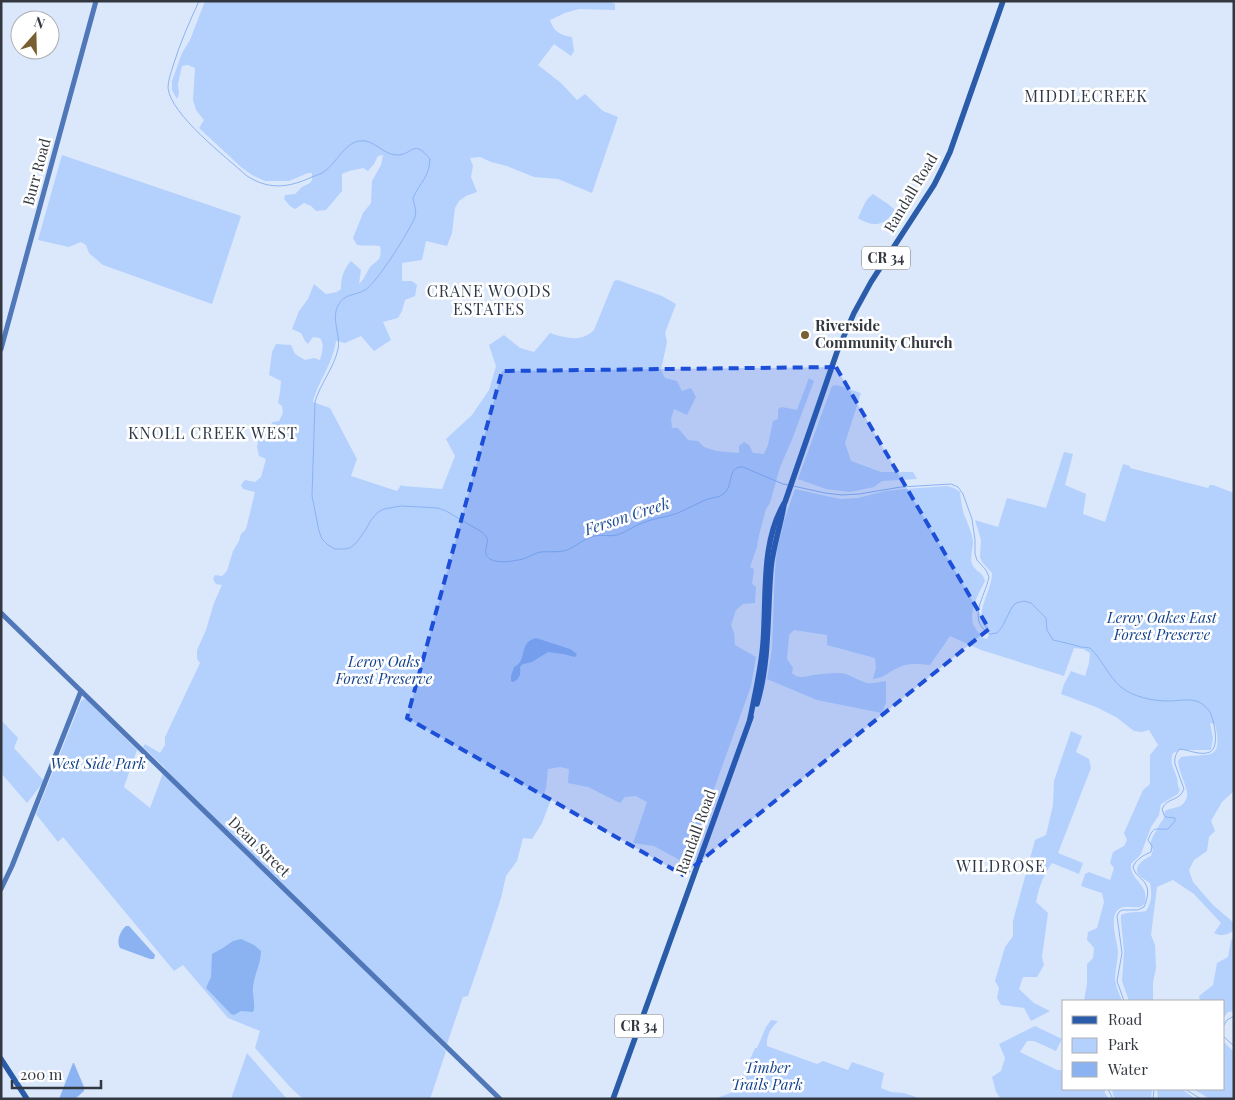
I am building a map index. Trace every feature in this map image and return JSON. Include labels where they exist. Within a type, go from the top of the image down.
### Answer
[{"type":"main road","name":"Randall Road","points":[[613,1099],[750,719],[756,708],[768,642],[771,566],[784,502],[837,352],[854,313],[881,265],[934,185],[950,152],[1003,1]]},
{"type":"main road","points":[[1,1059],[27,1099]]},
{"type":"street","name":"Burr Road","points":[[1,350],[96,1]]},
{"type":"street","name":"Dean Street","points":[[1,613],[500,1099]]},
{"type":"street","points":[[1,889],[12,866],[81,691]]},
{"type":"highlighted area","points":[[836,367],[989,629],[683,875],[407,718],[502,371]]},
{"type":"green space","name":"Leroy Oaks Forest Preserve","points":[[205,1],[609,1],[615,4],[615,10],[579,9],[550,20],[558,32],[572,37],[574,51],[571,56],[554,44],[538,65],[561,83],[577,100],[585,94],[603,111],[618,117],[592,193],[558,179],[534,177],[480,157],[470,158],[473,166],[471,177],[477,192],[459,201],[455,208],[452,233],[447,246],[426,241],[422,260],[402,263],[402,281],[412,281],[417,285],[415,296],[405,300],[398,318],[383,322],[391,340],[374,351],[361,336],[345,343],[336,341],[332,357],[313,402],[330,408],[357,459],[351,476],[397,491],[401,485],[442,489],[455,456],[446,439],[472,415],[489,390],[496,366],[489,345],[504,335],[520,348],[534,352],[550,333],[573,338],[584,337],[594,330],[614,281],[618,280],[662,296],[676,304],[665,333],[667,342],[661,370],[665,378],[677,381],[682,391],[691,388],[696,397],[687,415],[674,409],[671,419],[672,428],[678,428],[688,440],[698,441],[704,447],[716,451],[739,453],[739,446],[744,442],[749,445],[753,453],[764,454],[773,421],[778,419],[778,409],[782,407],[797,410],[809,378],[814,381],[780,467],[750,567],[754,569],[752,584],[756,587],[755,603],[743,604],[736,610],[731,625],[735,645],[756,657],[751,686],[687,864],[654,846],[633,843],[647,802],[636,796],[625,797],[620,803],[588,787],[568,783],[569,769],[560,767],[548,769],[544,795],[552,797],[542,823],[532,839],[523,838],[517,861],[506,876],[501,898],[468,996],[463,997],[447,1044],[433,1030],[431,1036],[446,1051],[430,1099],[303,1099],[255,1048],[260,1031],[228,1018],[183,965],[174,971],[63,837],[58,842],[36,814],[81,701],[84,699],[137,750],[124,787],[150,808],[165,768],[143,747],[145,744],[160,753],[165,745],[165,737],[200,663],[197,659],[197,650],[222,585],[216,584],[213,579],[215,575],[222,576],[227,571],[233,551],[241,534],[246,529],[255,492],[243,489],[241,485],[245,480],[255,482],[261,477],[266,459],[259,456],[257,447],[259,437],[268,441],[271,433],[268,427],[273,422],[279,421],[283,413],[282,406],[278,403],[281,381],[269,375],[272,352],[276,344],[291,345],[295,354],[305,360],[314,358],[320,360],[323,346],[320,338],[313,337],[308,344],[301,333],[292,329],[299,311],[308,299],[314,284],[326,294],[337,292],[341,289],[343,274],[351,261],[361,270],[359,284],[380,256],[380,246],[357,245],[353,238],[363,213],[371,203],[372,181],[381,165],[383,155],[378,156],[368,171],[363,168],[342,174],[342,191],[326,210],[316,211],[304,203],[295,209],[284,199],[285,195],[295,194],[302,187],[310,183],[312,173],[289,181],[265,181],[241,167],[199,128],[204,120],[196,110],[193,100],[195,68],[188,65],[182,66],[177,99],[172,90],[172,81]]},
{"type":"green space","points":[[62,155],[241,216],[212,304],[103,265],[89,253],[86,245],[81,242],[69,247],[38,240]]},
{"type":"green space","points":[[873,194],[895,210],[887,219],[878,224],[869,223],[858,218],[866,202]]},
{"type":"green space","points":[[837,385],[861,393],[845,443],[851,461],[881,472],[913,472],[917,479],[882,481],[874,487],[850,492],[826,489],[798,479],[832,386]]},
{"type":"green space","name":"Leroy Oakes East Forest Preserve","points":[[1064,452],[1073,454],[1065,485],[1086,494],[1083,514],[1105,522],[1123,464],[1130,466],[1130,468],[1208,488],[1210,485],[1213,485],[1234,493],[1234,791],[1222,802],[1211,821],[1215,831],[1209,837],[1207,851],[1194,860],[1189,870],[1193,882],[1213,905],[1234,923],[1234,930],[1224,935],[1214,933],[1221,923],[1194,894],[1173,880],[1157,887],[1151,935],[1155,945],[1156,968],[1153,982],[1153,1000],[1129,1000],[1122,981],[1124,952],[1121,915],[1146,911],[1148,908],[1151,898],[1150,883],[1139,875],[1137,872],[1138,866],[1151,856],[1153,850],[1150,844],[1163,820],[1165,811],[1182,805],[1187,798],[1178,761],[1181,757],[1212,754],[1215,751],[1217,736],[1215,724],[1210,723],[1213,738],[1211,750],[1181,750],[1173,753],[1172,763],[1180,790],[1178,794],[1161,804],[1159,815],[1151,827],[1141,854],[1131,864],[1133,874],[1144,890],[1145,902],[1141,907],[1121,908],[1114,916],[1118,951],[1115,979],[1122,1000],[1084,1000],[1087,984],[1087,964],[1093,958],[1094,948],[1087,940],[1088,932],[1097,928],[1104,902],[1102,893],[1081,886],[1085,874],[1089,872],[1110,880],[1114,868],[1110,863],[1113,852],[1124,846],[1127,840],[1124,833],[1143,790],[1150,784],[1150,755],[1158,745],[1149,730],[1142,732],[1134,731],[1116,717],[1096,707],[1061,694],[1071,671],[1085,676],[1090,653],[1083,649],[1074,648],[1064,676],[981,650],[950,636],[930,665],[905,665],[882,677],[873,679],[876,668],[875,658],[827,645],[827,635],[794,630],[789,635],[787,659],[793,668],[792,673],[803,677],[841,673],[867,683],[886,681],[886,702],[882,713],[817,700],[767,679],[772,649],[777,549],[795,489],[840,499],[858,498],[885,491],[947,486],[960,492],[963,509],[973,539],[972,563],[983,575],[985,581],[973,607],[972,619],[976,630],[983,638],[987,639],[990,632],[984,626],[982,612],[992,573],[980,557],[981,540],[975,520],[998,527],[1007,498],[1046,508]]},
{"type":"green space","points":[[1,720],[18,738],[14,748],[44,781],[27,803],[1,773]]},
{"type":"green space","points":[[1071,731],[1082,736],[1076,752],[1089,759],[1091,768],[1058,853],[1083,863],[1079,874],[1052,863],[1040,886],[1036,902],[1048,913],[1042,957],[1044,965],[1037,977],[1023,977],[1019,989],[1034,1003],[1050,1011],[1031,1021],[1024,1008],[1001,1005],[997,998],[999,988],[995,981],[1005,947],[1013,936],[1013,921],[1035,840],[1046,835],[1053,805],[1054,781]]},
{"type":"green space","points":[[1234,938],[1234,1011],[1228,1012],[1225,1016],[1225,1000],[1200,1000],[1199,996],[1213,985],[1217,963],[1228,957],[1231,940]]},
{"type":"green space","name":"Timber Trails Park","points":[[771,1020],[778,1021],[770,1032],[767,1046],[817,1064],[823,1061],[848,1070],[852,1062],[884,1073],[881,1088],[922,1099],[714,1099],[736,1091],[755,1048],[757,1048]]},
{"type":"green space","points":[[1035,1026],[1062,1039],[1056,1051],[1034,1041],[1027,1041],[1020,1052],[1057,1070],[1062,1070],[1062,1090],[1105,1090],[1109,1099],[1001,1099],[996,1092],[992,1077],[1001,1071],[1005,1058],[999,1044]]},
{"type":"green space","points":[[1225,1043],[1234,1052],[1234,1099],[1210,1099],[1195,1090],[1225,1090]]},
{"type":"green space","points":[[247,1053],[287,1099],[231,1099]]},
{"type":"green space","points":[[1112,1090],[1152,1090],[1151,1099],[1116,1099]]},
{"type":"green space","points":[[1157,1090],[1183,1090],[1195,1099],[1158,1099]]},
{"type":"water","points":[[536,638],[570,649],[577,654],[575,657],[548,652],[532,662],[523,664],[520,667],[519,678],[513,682],[511,681],[514,667],[521,660],[527,643]]},
{"type":"water","points":[[126,926],[129,926],[155,955],[154,959],[120,948],[119,936]]},
{"type":"water","points":[[241,939],[254,945],[261,951],[261,956],[253,987],[253,1012],[241,1011],[234,1015],[206,988],[211,977],[212,954],[233,941]]},
{"type":"water","points":[[73,1063],[84,1091],[75,1099],[59,1099]]},
{"type":"waterway","name":"Ferson Creek","points":[[199,1],[188,25],[168,82],[171,99],[189,123],[247,176],[263,184],[279,186],[303,181],[324,172],[349,145],[359,141],[369,142],[397,155],[413,149],[420,150],[430,159],[426,175],[413,198],[416,210],[415,217],[400,244],[370,285],[362,292],[344,298],[336,309],[338,349],[315,402],[312,496],[319,531],[322,539],[328,545],[335,549],[350,548],[356,543],[371,520],[378,512],[384,509],[401,506],[438,508],[482,532],[487,538],[487,557],[493,561],[511,561],[523,559],[541,552],[567,550],[594,536],[617,535],[641,523],[678,513],[705,500],[720,496],[725,493],[734,470],[738,468],[743,467],[789,485]]},
{"type":"waterway","name":"Ferson Creek","points":[[793,486],[842,495],[901,487],[951,484],[958,487],[963,494],[972,519],[977,560],[986,570],[989,577],[978,615],[979,622],[983,628],[990,634],[997,633],[1016,603],[1024,601],[1031,603],[1046,618],[1047,630],[1053,640],[1090,648],[1121,687],[1143,698],[1199,702],[1210,712],[1215,733],[1215,745],[1210,752],[1206,753],[1180,749],[1177,752],[1175,764],[1184,789],[1179,796],[1164,805],[1162,809],[1166,817],[1175,818],[1175,821],[1168,829],[1158,829],[1152,832],[1148,840],[1152,846],[1151,852],[1134,864],[1134,870],[1145,883],[1148,892],[1144,907],[1138,910],[1122,910],[1117,916],[1122,953],[1117,981],[1124,1000]]},
{"type":"waterway","name":"Ferson Creek","points":[[1225,1023],[1234,1016]]},
{"type":"waterway","name":"Ferson Creek","points":[[1225,1038],[1234,1046]]},
{"type":"waterway","name":"Ferson Creek","points":[[1109,1090],[1113,1099]]},
{"type":"waterway","name":"Ferson Creek","points":[[1153,1099],[1154,1090]]},
{"type":"waterway","name":"Ferson Creek","points":[[1187,1090],[1201,1099]]},
{"type":"place","name":"Riverside Community Church","points":[[805,335]]},
{"type":"district","name":"MIDDLECREEK","points":[[1086,96]]},
{"type":"district","name":"CRANE WOODS ESTATES","points":[[489,300]]},
{"type":"district","name":"KNOLL CREEK WEST","points":[[213,433]]},
{"type":"district","name":"WILDROSE","points":[[1001,866]]},
{"type":"park label","name":"West Side Park","points":[[98,764]]}]
